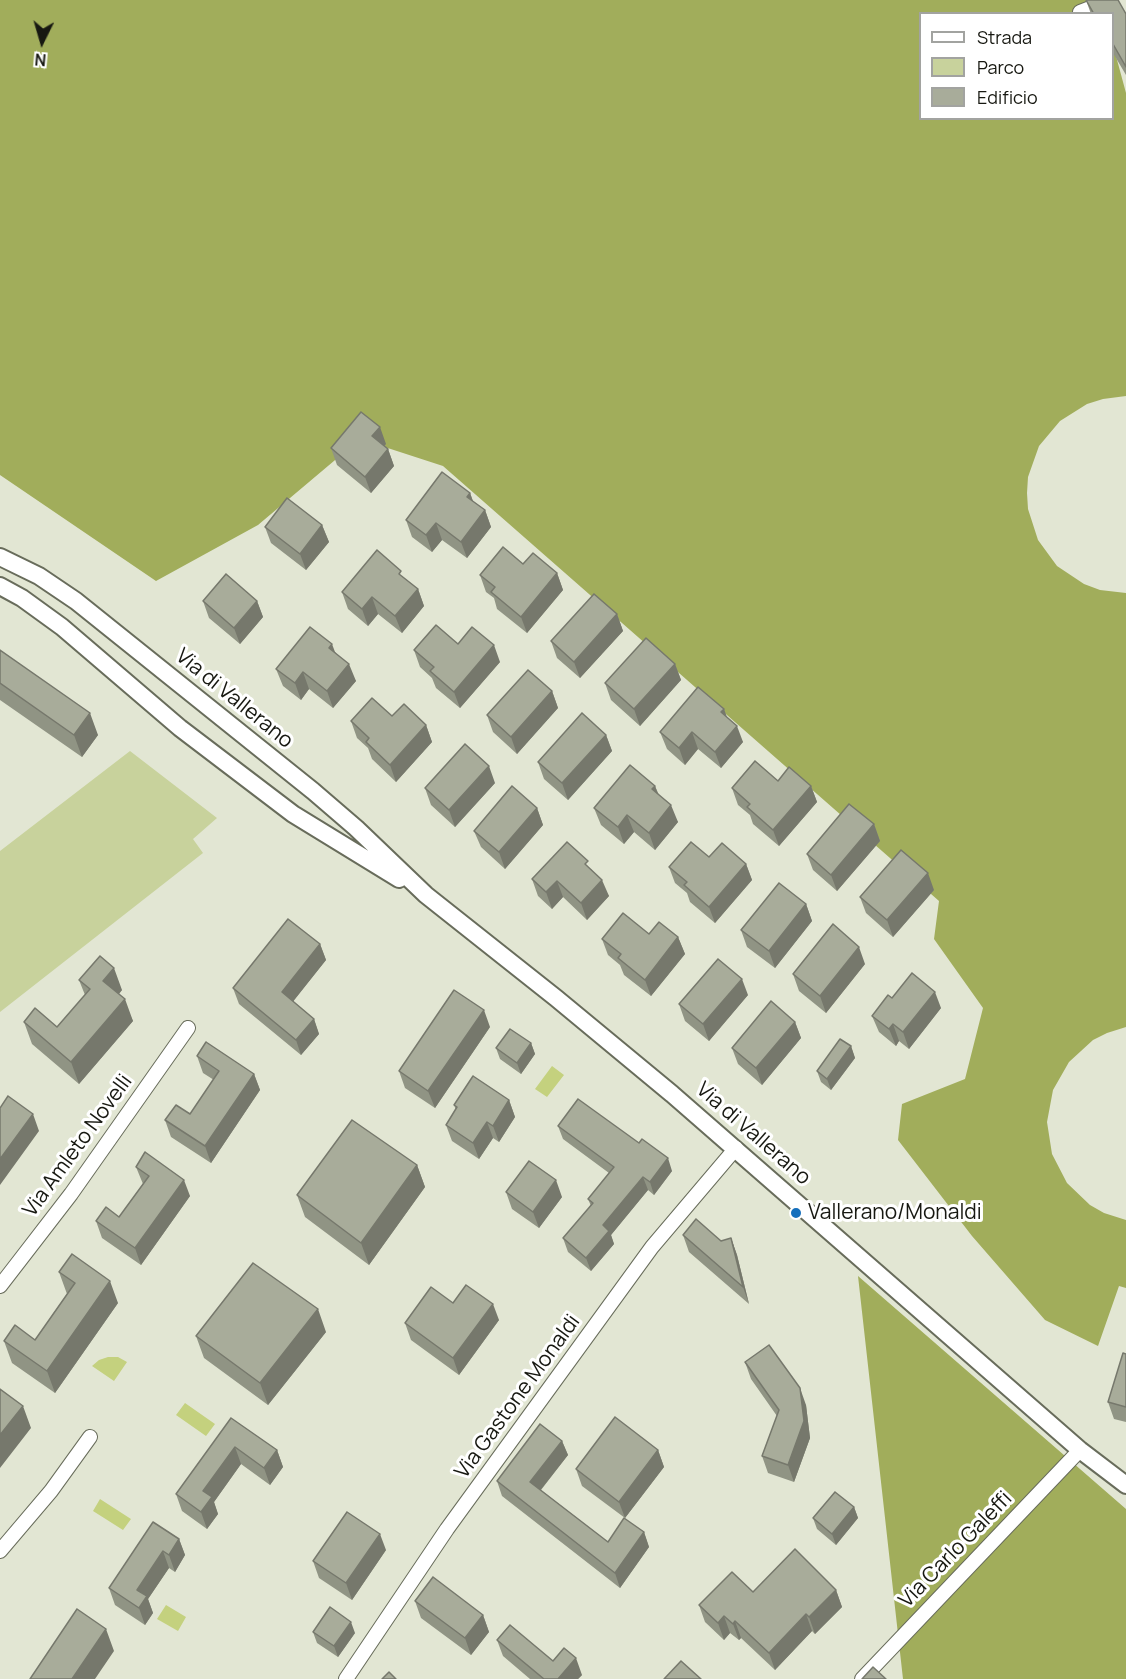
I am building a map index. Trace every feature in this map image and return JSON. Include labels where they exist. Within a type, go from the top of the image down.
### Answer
[{"type":"street","points":[[1080,12],[1111,0]]},
{"type":"street","name":"Via di Vallerano","points":[[0,557],[39,576],[83,607],[313,791],[356,828],[426,895],[564,1005],[736,1149],[1080,1450],[1126,1485]]},
{"type":"street","name":"Via di Vallerano","points":[[0,586],[22,598],[62,627],[180,728],[293,814],[426,895]]},
{"type":"street","name":"Via Amleto Novelli","points":[[0,1286],[71,1194],[188,1028]]},
{"type":"street","name":"Via Gastone Monaldi","points":[[346,1679],[447,1529],[652,1247],[736,1149]]},
{"type":"street","points":[[0,1551],[51,1491],[90,1437]]},
{"type":"street","name":"Via Carlo Galeffi","points":[[862,1679],[1080,1450]]},
{"type":"green space","points":[[130,751],[217,818],[193,839],[203,853],[0,1012],[0,851]]},
{"type":"shaded area","points":[[0,0],[1115,0],[1105,12],[919,12],[919,120],[1114,120],[1114,49],[1126,93],[1126,396],[1087,404],[1060,421],[1039,446],[1028,477],[1027,493],[1028,509],[1038,540],[1057,566],[1084,584],[1100,590],[1126,593],[1126,1027],[1093,1040],[1069,1062],[1053,1090],[1047,1122],[1052,1154],[1067,1183],[1090,1205],[1104,1213],[1126,1220],[1126,1288],[1119,1286],[1098,1346],[1045,1320],[972,1236],[898,1140],[902,1104],[965,1079],[983,1008],[934,939],[939,901],[443,466],[360,439],[258,525],[156,581],[0,475]]},
{"type":"shaded area","points":[[552,1066],[564,1075],[547,1097],[535,1089]]},
{"type":"shaded area","points":[[858,1276],[1126,1509],[1126,1679],[903,1679]]},
{"type":"shaded area","points":[[108,1357],[118,1357],[127,1362],[114,1381],[92,1366]]},
{"type":"shaded area","points":[[185,1403],[215,1424],[206,1436],[176,1415]]},
{"type":"shaded area","points":[[100,1499],[131,1519],[123,1530],[93,1511]]},
{"type":"shaded area","points":[[166,1605],[186,1617],[178,1631],[157,1619]]},
{"type":"building","points":[[1086,0],[1118,0],[1126,14],[1126,67],[1114,46],[1114,12],[1093,12]]},
{"type":"building","points":[[361,412],[380,427],[372,436],[388,449],[365,477],[331,448]]},
{"type":"building","points":[[442,472],[470,493],[467,497],[485,510],[461,542],[436,523],[426,535],[406,520]]},
{"type":"building","points":[[287,498],[322,525],[300,554],[265,527]]},
{"type":"building","points":[[503,547],[523,564],[533,553],[557,573],[521,617],[491,592],[495,587],[480,575]]},
{"type":"building","points":[[377,550],[401,571],[399,574],[418,589],[395,616],[372,597],[362,609],[342,592]]},
{"type":"building","points":[[226,574],[257,601],[234,628],[203,601]]},
{"type":"building","points":[[594,594],[617,614],[574,662],[551,641]]},
{"type":"building","points":[[436,625],[458,644],[472,627],[494,645],[454,692],[430,671],[434,667],[414,650]]},
{"type":"building","points":[[310,627],[332,644],[329,648],[349,664],[327,691],[303,672],[295,683],[276,669]]},
{"type":"building","points":[[646,638],[675,664],[634,709],[605,683]]},
{"type":"building","points":[[0,650],[90,713],[74,735],[0,683]]},
{"type":"building","points":[[528,670],[552,691],[511,737],[487,715]]},
{"type":"building","points":[[698,687],[724,709],[721,712],[737,726],[715,752],[692,732],[679,748],[660,732]]},
{"type":"building","points":[[372,698],[392,716],[404,704],[426,725],[390,765],[366,742],[369,738],[351,721]]},
{"type":"building","points":[[582,713],[606,735],[562,783],[538,762]]},
{"type":"building","points":[[465,744],[489,766],[449,810],[425,788]]},
{"type":"building","points":[[755,761],[778,781],[789,767],[811,786],[773,830],[747,807],[750,804],[732,788]]},
{"type":"building","points":[[630,765],[655,786],[652,789],[671,805],[649,833],[627,815],[618,827],[594,808]]},
{"type":"building","points":[[512,786],[537,808],[499,852],[474,831]]},
{"type":"building","points":[[849,804],[874,824],[831,875],[807,854]]},
{"type":"building","points":[[567,842],[588,861],[585,864],[602,880],[581,903],[557,881],[546,892],[532,879]]},
{"type":"building","points":[[691,842],[709,857],[722,843],[746,864],[709,907],[684,885],[687,882],[669,867]]},
{"type":"building","points":[[901,850],[928,873],[887,920],[860,897]]},
{"type":"building","points":[[779,883],[806,904],[769,951],[741,930]]},
{"type":"building","points":[[623,913],[649,934],[659,922],[678,937],[645,980],[618,958],[621,954],[602,939]]},
{"type":"building","points":[[288,919],[320,944],[282,992],[314,1019],[296,1040],[233,988]]},
{"type":"building","points":[[833,924],[859,947],[820,996],[793,974]]},
{"type":"building","points":[[100,956],[114,968],[103,981],[125,999],[71,1062],[24,1022],[35,1008],[57,1027],[90,989],[79,980]]},
{"type":"building","points":[[718,959],[742,979],[703,1024],[679,1004]]},
{"type":"building","points":[[912,973],[935,992],[903,1032],[893,1024],[889,1029],[872,1016],[888,995],[892,998]]},
{"type":"building","points":[[454,990],[484,1010],[428,1091],[399,1071]]},
{"type":"building","points":[[771,1001],[795,1022],[756,1068],[732,1048]]},
{"type":"building","points":[[510,1029],[531,1043],[517,1063],[496,1048]]},
{"type":"building","points":[[840,1039],[851,1046],[827,1079],[817,1071]]},
{"type":"building","points":[[206,1042],[254,1074],[205,1146],[165,1120],[176,1105],[190,1114],[219,1071],[197,1056]]},
{"type":"building","points":[[473,1076],[509,1100],[493,1126],[487,1122],[473,1143],[446,1125],[457,1107],[454,1105]]},
{"type":"building","points":[[8,1096],[33,1114],[0,1159],[0,1108]]},
{"type":"building","points":[[578,1099],[639,1143],[642,1139],[668,1158],[650,1182],[643,1177],[603,1225],[609,1231],[586,1258],[563,1238],[593,1203],[588,1199],[614,1167],[558,1126]]},
{"type":"building","points":[[352,1120],[417,1165],[361,1243],[297,1195]]},
{"type":"building","points":[[145,1152],[184,1180],[135,1248],[96,1221],[106,1207],[119,1217],[149,1176],[136,1167]]},
{"type":"building","points":[[529,1161],[556,1180],[533,1212],[506,1192]]},
{"type":"building","points":[[696,1219],[721,1241],[731,1238],[743,1287],[683,1235]]},
{"type":"building","points":[[72,1254],[110,1281],[47,1371],[4,1341],[15,1325],[35,1340],[75,1283],[59,1272]]},
{"type":"building","points":[[253,1263],[318,1309],[260,1383],[196,1336]]},
{"type":"building","points":[[466,1285],[493,1304],[453,1358],[405,1323],[431,1287],[453,1303]]},
{"type":"building","points":[[769,1345],[800,1388],[804,1421],[788,1465],[762,1456],[779,1410],[745,1362]]},
{"type":"building","points":[[1123,1353],[1126,1354],[1126,1407],[1108,1402]]},
{"type":"building","points":[[0,1389],[23,1406],[0,1435]]},
{"type":"building","points":[[615,1417],[658,1450],[619,1502],[576,1469]]},
{"type":"building","points":[[231,1418],[277,1450],[264,1468],[235,1447],[203,1491],[212,1497],[201,1512],[176,1494]]},
{"type":"building","points":[[540,1424],[562,1441],[530,1482],[608,1542],[624,1518],[644,1532],[615,1573],[497,1481]]},
{"type":"building","points":[[835,1492],[854,1507],[832,1534],[813,1518]]},
{"type":"building","points":[[347,1512],[380,1534],[346,1583],[313,1561]]},
{"type":"building","points":[[153,1522],[179,1539],[169,1555],[163,1551],[137,1590],[147,1596],[139,1608],[109,1588]]},
{"type":"building","points":[[795,1549],[836,1590],[809,1617],[806,1614],[769,1653],[735,1621],[733,1624],[724,1616],[718,1623],[699,1605],[732,1572],[753,1592]]},
{"type":"building","points":[[433,1577],[483,1615],[465,1638],[415,1601]]},
{"type":"building","points":[[330,1607],[351,1622],[334,1646],[313,1632]]},
{"type":"building","points":[[77,1609],[106,1629],[72,1679],[30,1679]]},
{"type":"building","points":[[510,1625],[553,1661],[564,1648],[576,1658],[558,1679],[544,1679],[497,1640]]},
{"type":"building","points":[[681,1661],[701,1679],[664,1679]]},
{"type":"building","points":[[873,1667],[886,1679],[862,1679]]},
{"type":"building","points":[[389,1672],[396,1679],[382,1679]]},
{"type":"place","name":"Vallerano/Monaldi","points":[[796,1213]]}]
